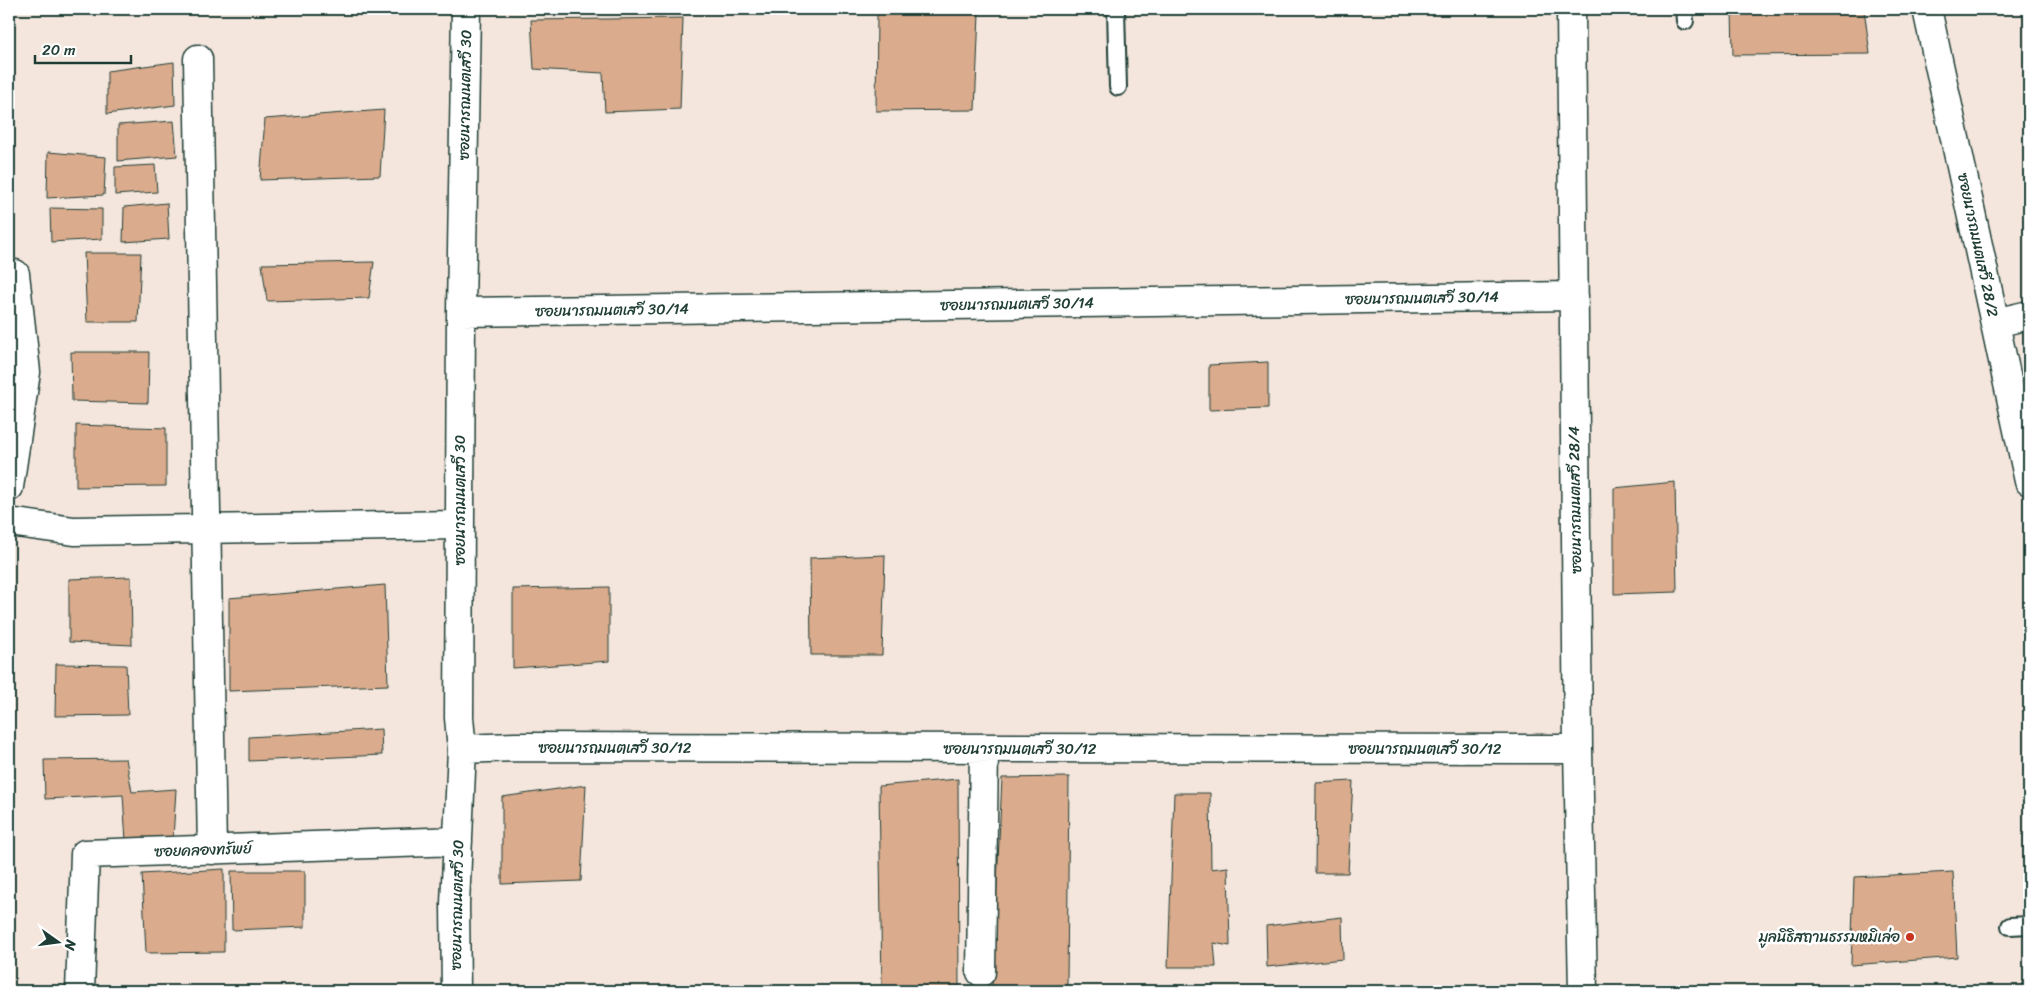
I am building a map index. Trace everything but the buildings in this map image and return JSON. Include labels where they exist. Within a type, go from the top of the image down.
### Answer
[{"type":"street","name":"ซอยนารถมนตเสวี 30","points":[[456,991],[455,904],[462,749],[459,718],[461,312],[466,9]]},
{"type":"street","name":"ซอยนารถมนตเสวี 28/4","points":[[1571,9],[1578,748],[1583,991]]},
{"type":"street","name":"ซอยนารถมนตเสวี 28/2","points":[[1927,9],[2029,481]]},
{"type":"street","points":[[198,59],[212,850]]},
{"type":"street","points":[[9,487],[26,372],[15,274]]},
{"type":"street","name":"ซอยนารถมนตเสวี 30/14","points":[[461,312],[1574,296]]},
{"type":"street","points":[[1995,323],[2029,315]]},
{"type":"street","points":[[9,522],[74,531],[460,525]]},
{"type":"street","name":"ซอยนารถมนตเสวี 30/12","points":[[462,749],[515,747],[984,749],[1578,748]]},
{"type":"street","points":[[981,972],[984,749]]},
{"type":"street","name":"ซอยคลองทรัพย์","points":[[80,991],[85,854],[458,841]]},
{"type":"lane","points":[[1116,9],[1118,87]]},
{"type":"lane","points":[[2010,926],[2029,925]]},
{"type":"place","name":"มูลนิธิสถานธรรมหมิเล่อ","points":[[1910,937]]}]
